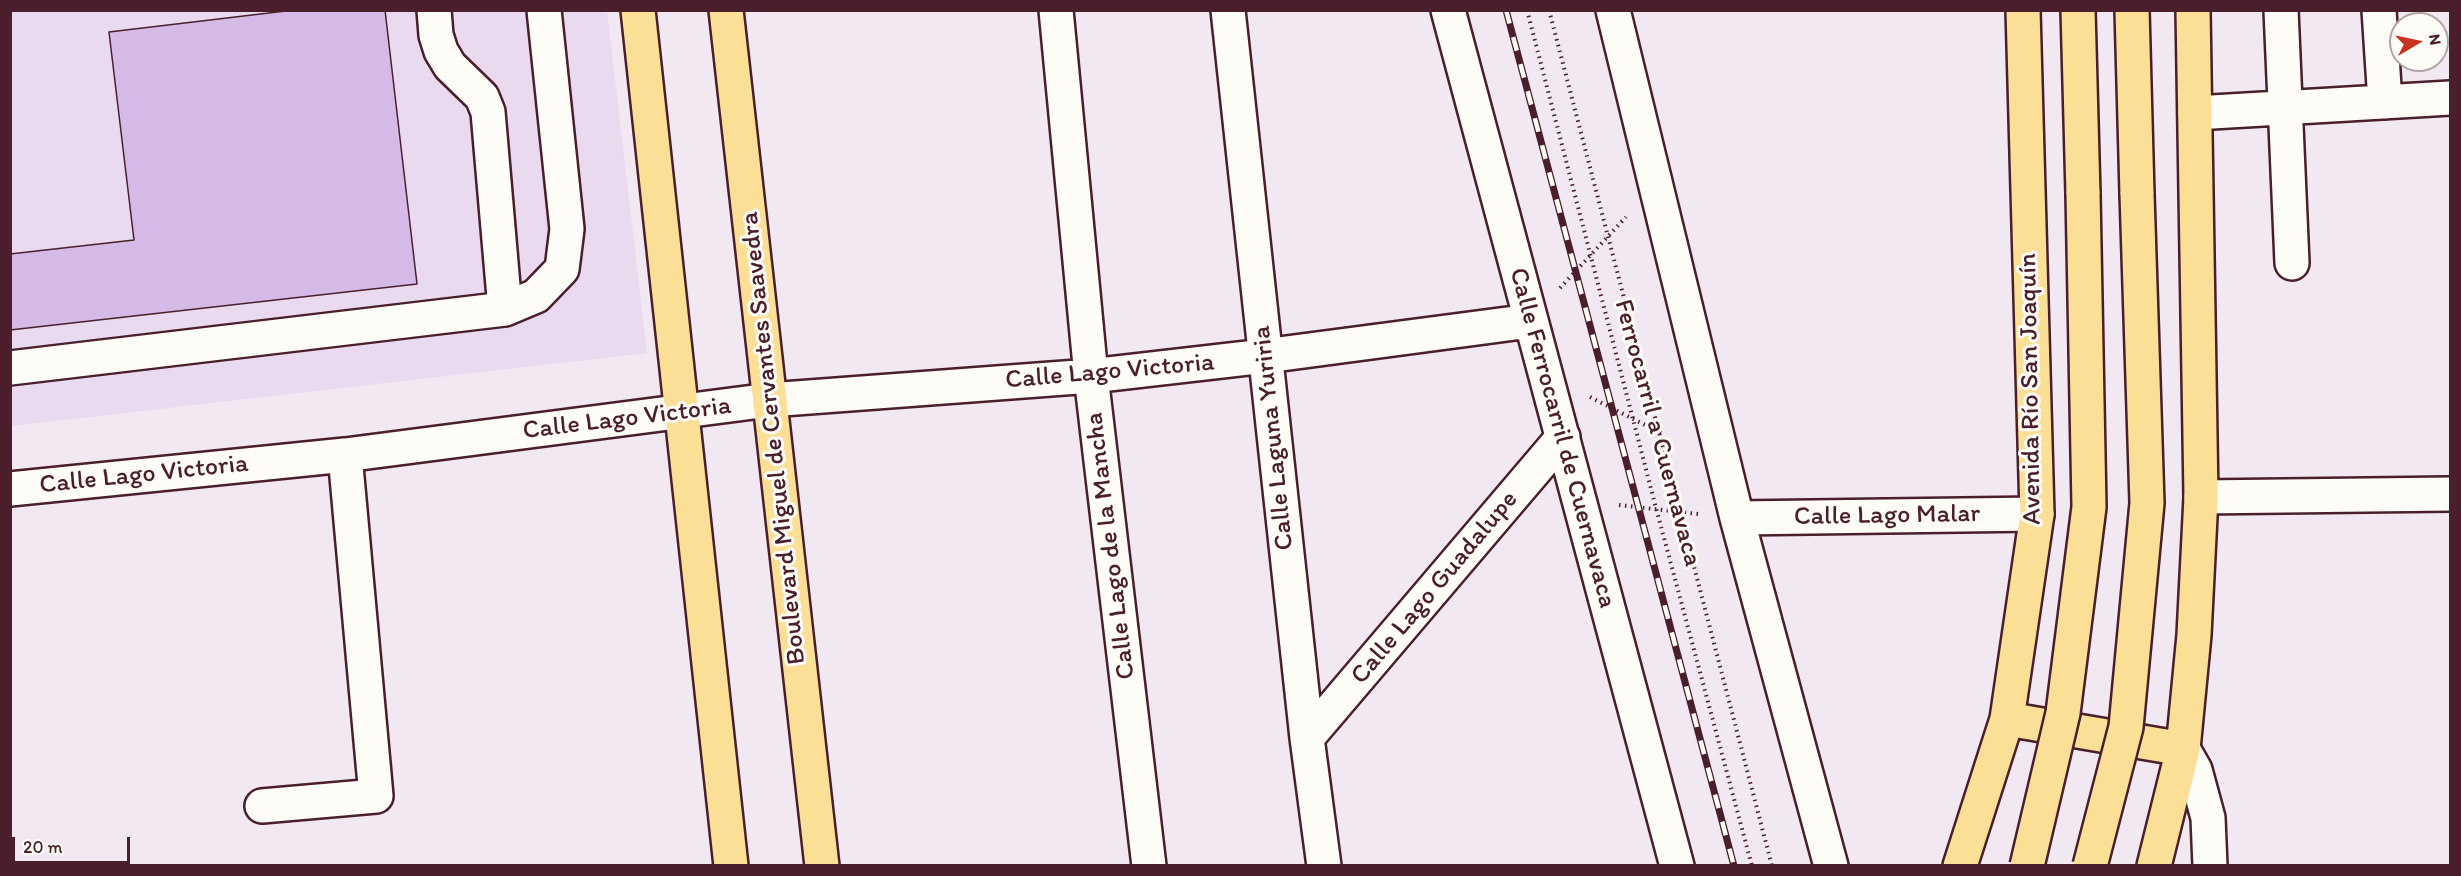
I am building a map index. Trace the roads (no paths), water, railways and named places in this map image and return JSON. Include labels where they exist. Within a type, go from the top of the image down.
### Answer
[{"type":"main road","points":[[638,10],[731,866]]},
{"type":"main road","name":"Boulevard Miguel de Cervantes Saavedra","points":[[726,10],[822,866]]},
{"type":"main road","name":"Avenida Río San Joaquín","points":[[1960,866],[2007,719],[2037,514],[2023,10]]},
{"type":"main road","name":"Avenida Río San Joaquín","points":[[2027,866],[2063,713],[2089,507],[2078,10]]},
{"type":"main road","points":[[2090,866],[2126,727],[2146,503],[2132,10]]},
{"type":"main road","points":[[2154,866],[2183,749],[2194,635],[2201,498],[2193,10]]},
{"type":"main road","points":[[2007,719],[2183,749]]},
{"type":"street","points":[[434,10],[436,35],[441,51],[450,66],[482,97],[488,112],[505,309]]},
{"type":"street","points":[[10,368],[505,309],[536,296],[561,269],[567,229],[544,10]]},
{"type":"street","name":"Calle Lago de la Mancha","points":[[1056,10],[1091,376],[1149,866]]},
{"type":"street","name":"Calle Laguna Yuriria","points":[[1228,10],[1307,738],[1324,866]]},
{"type":"street","name":"Calle Ferrocarril de Cuernavaca","points":[[1448,10],[1677,866]]},
{"type":"street","points":[[1613,10],[1737,518],[1831,866]]},
{"type":"street","points":[[2281,10],[2292,263]]},
{"type":"street","points":[[2379,10],[2385,102]]},
{"type":"street","points":[[2195,113],[2451,98]]},
{"type":"street","name":"Calle Lago Victoria","points":[[10,489],[345,455],[770,400],[1091,376],[1530,321]]},
{"type":"street","name":"Calle Lago Guadalupe","points":[[1307,738],[1563,437]]},
{"type":"street","points":[[262,806],[376,796],[345,455]]},
{"type":"street","points":[[2201,498],[2451,494]]},
{"type":"street","name":"Calle Lago Malar","points":[[1737,518],[2037,514]]},
{"type":"street","points":[[2183,749],[2195,770],[2208,818],[2210,866]]},
{"type":"railway","points":[[1506,10],[1734,866]]}]
